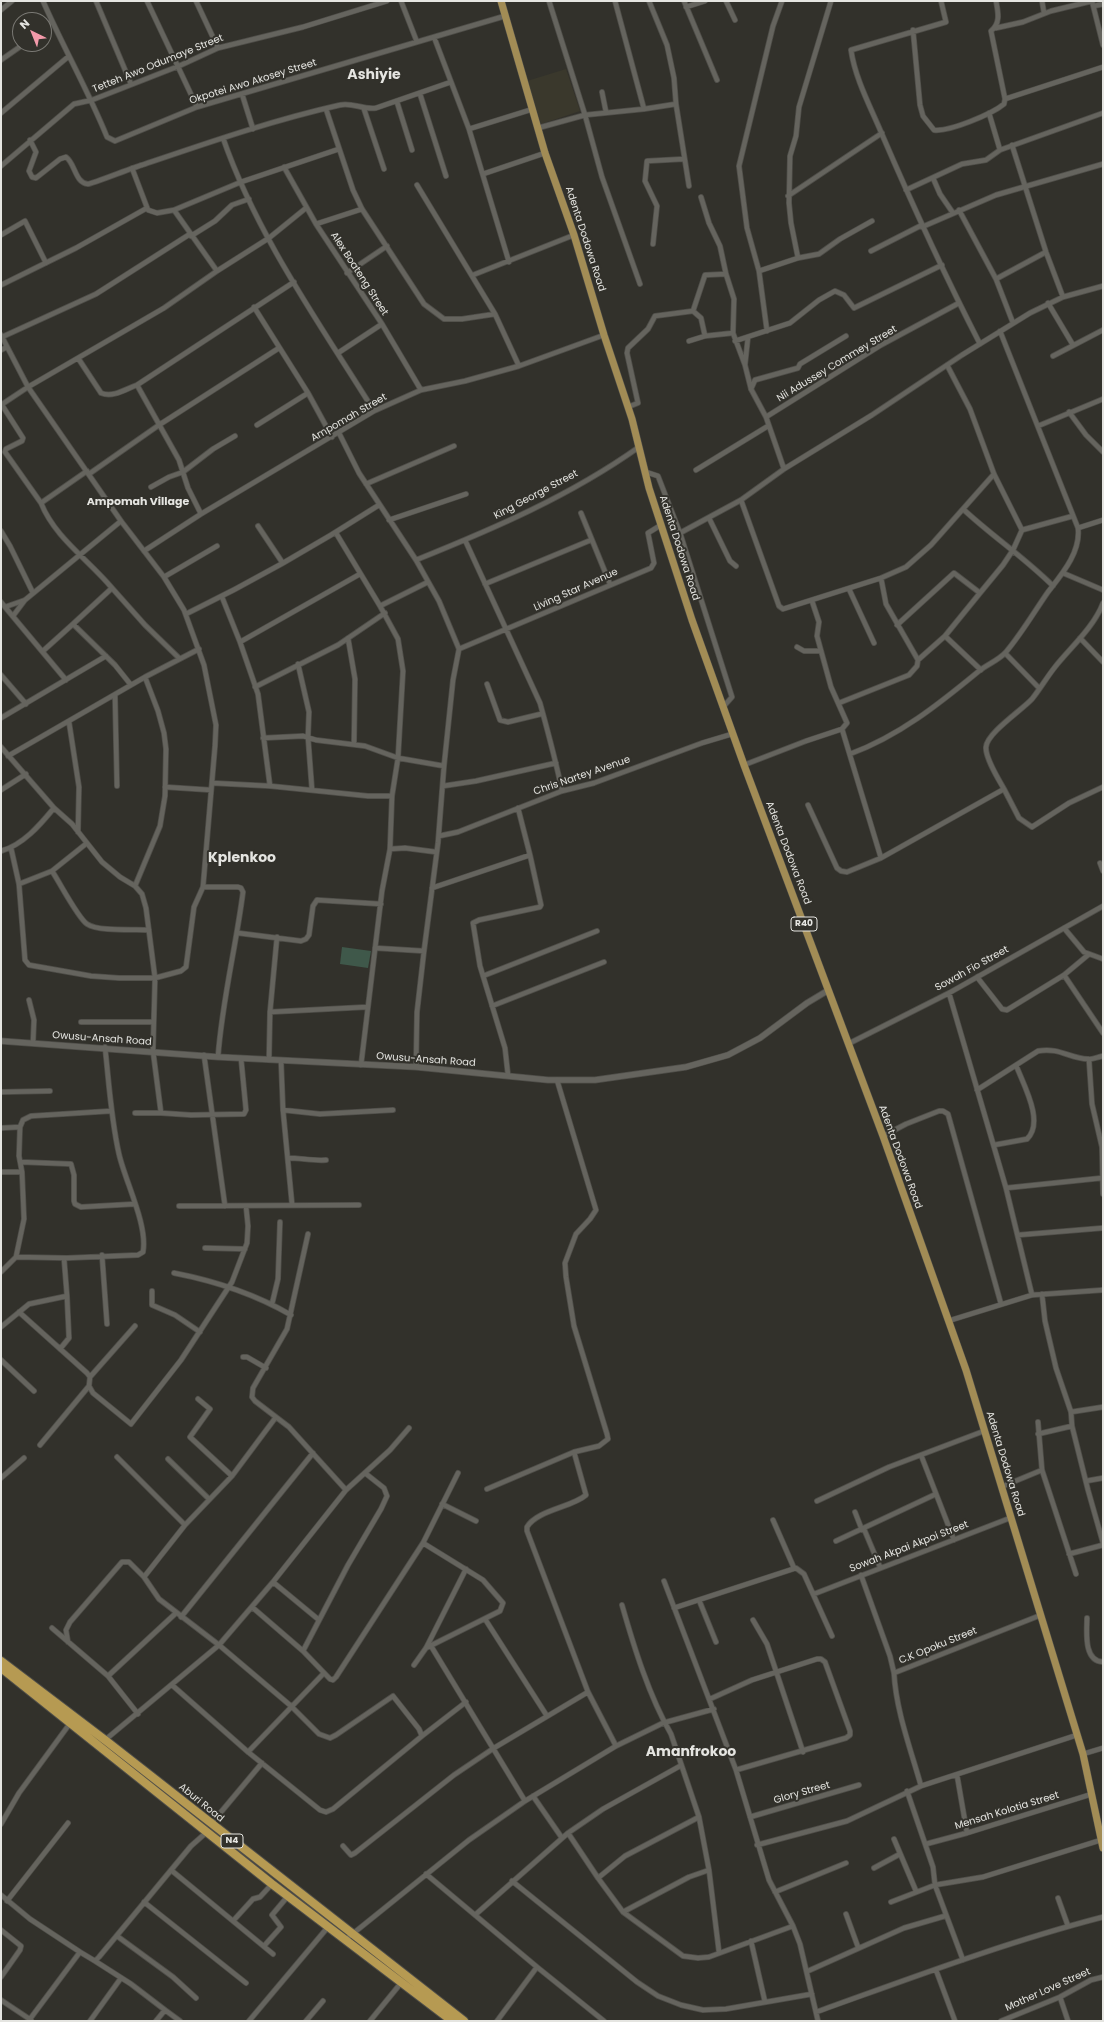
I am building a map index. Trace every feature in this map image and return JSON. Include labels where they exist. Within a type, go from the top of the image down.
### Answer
[{"type":"highway","name":"Aburi Road","points":[[1,1661],[72,1720],[348,1937],[464,2021]]},
{"type":"highway","name":"Aburi Road","points":[[1,1668],[72,1720],[105,1740],[209,1828],[272,1884],[328,1927],[348,1937],[401,1983],[452,2021]]},
{"type":"main road","name":"Adenta Dodowa Road","points":[[501,1],[545,153],[574,235],[604,335],[628,407],[661,526],[724,706],[732,734],[827,991],[883,1136],[966,1370],[1083,1754],[1103,1848]]},
{"type":"street","points":[[1,10],[12,1]]},
{"type":"street","name":"Okpotei Awo Akosey Street","points":[[43,1],[48,12]]},
{"type":"street","points":[[96,1],[131,84]]},
{"type":"street","points":[[147,1],[179,66],[197,107]]},
{"type":"street","points":[[196,1],[218,48]]},
{"type":"street","name":"Tetteh Awo Odumaye Street","points":[[1,166],[74,104],[92,100],[179,66],[218,48],[303,27],[387,1]]},
{"type":"street","points":[[401,1],[417,42]]},
{"type":"street","points":[[549,1],[585,115],[602,177],[640,284]]},
{"type":"street","points":[[614,1],[644,109]]},
{"type":"street","points":[[649,1],[670,56],[689,186]]},
{"type":"street","points":[[684,1],[717,80]]},
{"type":"street","points":[[686,7],[705,1]]},
{"type":"street","points":[[726,1],[736,20]]},
{"type":"street","points":[[767,331],[759,271],[747,228],[740,162],[773,26],[782,1]]},
{"type":"street","points":[[798,258],[791,223],[788,196],[790,156],[796,136],[799,107],[831,1]]},
{"type":"street","points":[[941,1],[946,22],[913,30],[851,50],[857,74],[906,190],[980,344]]},
{"type":"street","points":[[913,30],[920,105],[923,116],[931,129],[938,131],[948,129],[989,113],[1004,104],[1005,99],[992,32],[996,28],[998,20],[996,1]]},
{"type":"street","points":[[1042,1],[1044,13]]},
{"type":"street","points":[[996,28],[1023,22],[1044,13],[1092,3],[1103,4]]},
{"type":"street","points":[[1092,3],[1103,45]]},
{"type":"street","name":"Okpotei Awo Akosey Street","points":[[52,21],[92,100],[107,137],[115,141],[138,133],[197,107],[505,16]]},
{"type":"street","points":[[434,37],[470,130],[508,262]]},
{"type":"street","points":[[1,60],[12,52]]},
{"type":"street","points":[[1,113],[69,56]]},
{"type":"street","points":[[1005,99],[1103,67]]},
{"type":"street","points":[[30,140],[36,152],[29,171],[33,178],[39,176],[60,159],[66,157],[70,160],[80,180],[87,184],[223,138],[342,104],[364,109],[376,108],[397,102],[451,82]]},
{"type":"street","points":[[602,92],[606,112]]},
{"type":"street","points":[[242,94],[253,129]]},
{"type":"street","points":[[420,94],[446,176]]},
{"type":"street","points":[[397,102],[412,150]]},
{"type":"street","points":[[538,128],[585,115],[676,104]]},
{"type":"street","points":[[326,109],[352,190],[362,209],[424,304],[444,319],[462,319],[495,314]]},
{"type":"street","points":[[364,109],[384,170]]},
{"type":"street","points":[[470,130],[533,109]]},
{"type":"street","points":[[989,113],[1000,150]]},
{"type":"street","points":[[906,190],[962,164],[986,160],[1000,150],[1012,145],[1103,113]]},
{"type":"street","points":[[788,196],[882,133]]},
{"type":"street","points":[[223,138],[241,182],[269,238],[294,282],[374,411]]},
{"type":"street","points":[[1012,145],[1046,252],[1063,297]]},
{"type":"street","points":[[132,168],[147,208],[150,212],[157,213],[174,210],[241,182],[339,149]]},
{"type":"street","points":[[483,174],[545,153]]},
{"type":"street","points":[[652,244],[657,206],[645,178],[647,161],[684,159]]},
{"type":"street","points":[[871,251],[959,210],[1024,185],[1103,164]]},
{"type":"street","name":"Alex Boateng Street","points":[[284,167],[306,208],[347,273],[382,324],[421,390]]},
{"type":"street","points":[[933,178],[940,194],[953,213]]},
{"type":"street","points":[[416,185],[473,275],[495,314],[519,366]]},
{"type":"street","points":[[701,197],[709,223],[720,246],[726,274],[734,299],[732,333],[745,365],[751,389],[766,417],[784,469]]},
{"type":"street","points":[[11,848],[19,884],[25,960],[30,966],[91,976],[155,978],[181,971],[186,967],[194,907],[203,887],[216,725],[199,649],[186,614],[164,577],[121,521],[28,387],[2,336],[96,294],[215,220],[232,205],[249,199]]},
{"type":"street","points":[[1,285],[76,248],[147,208]]},
{"type":"street","points":[[179,658],[145,625],[112,588],[78,554],[52,523],[41,503],[5,452],[6,449],[22,441],[23,438],[1,405],[28,387],[164,308],[217,271],[269,238],[306,208]]},
{"type":"street","points":[[316,224],[362,209]]},
{"type":"street","points":[[174,210],[190,235],[217,271]]},
{"type":"street","points":[[959,210],[996,279],[1013,323]]},
{"type":"street","points":[[759,271],[798,258],[821,253],[840,239],[872,221]]},
{"type":"street","points":[[1,235],[24,222],[46,263]]},
{"type":"street","points":[[473,275],[574,235]]},
{"type":"street","points":[[347,273],[387,246]]},
{"type":"street","points":[[996,279],[1046,252]]},
{"type":"street","points":[[735,341],[790,322],[819,300],[835,291],[844,295],[854,308],[942,265]]},
{"type":"street","points":[[693,311],[704,275],[726,274]]},
{"type":"street","points":[[78,358],[99,391],[103,394],[120,392],[137,385],[294,282]]},
{"type":"street","points":[[680,533],[741,500],[784,469],[872,415],[1013,323],[1048,303],[1063,297],[1103,286]]},
{"type":"street","name":"Nii Adussey Commey Street","points":[[766,417],[882,346],[959,302]]},
{"type":"street","points":[[1048,303],[1073,345]]},
{"type":"street","points":[[254,307],[308,393],[332,437]]},
{"type":"street","points":[[628,407],[638,404],[627,353],[628,348],[648,329],[655,316],[693,311],[701,318],[705,336]]},
{"type":"street","points":[[338,353],[382,324]]},
{"type":"street","points":[[1053,356],[1103,330]]},
{"type":"street","points":[[850,754],[871,746],[892,735],[942,702],[981,670],[1005,653],[1063,573],[1079,540],[1078,528],[1000,331]]},
{"type":"street","points":[[689,341],[705,336],[732,333]]},
{"type":"street","name":"Ampomah Street","points":[[144,551],[201,514],[374,411],[421,390],[465,382],[519,366],[604,335]]},
{"type":"street","points":[[751,389],[755,380],[798,368],[800,364],[846,336]]},
{"type":"street","points":[[745,365],[748,337]]},
{"type":"street","points":[[1,350],[7,347]]},
{"type":"street","points":[[41,503],[279,348]]},
{"type":"street","points":[[947,365],[970,409],[994,474],[1022,530]]},
{"type":"street","points":[[137,385],[179,460],[194,502],[201,514]]},
{"type":"street","points":[[257,425],[308,393]]},
{"type":"street","points":[[1038,426],[1103,399]]},
{"type":"street","points":[[1069,412],[1086,435],[1103,452]]},
{"type":"street","points":[[696,470],[768,426]]},
{"type":"street","points":[[339,433],[366,484],[416,560],[439,601],[460,649],[453,680],[444,766],[439,836],[417,1012],[416,1067]]},
{"type":"street","points":[[151,487],[158,485],[169,477],[183,472],[213,449],[235,436]]},
{"type":"street","points":[[366,484],[454,446]]},
{"type":"street","name":"King George Street","points":[[416,560],[512,521],[549,501],[639,447]]},
{"type":"street","points":[[646,472],[658,476],[680,533],[732,697],[724,706]]},
{"type":"street","points":[[741,500],[779,606],[783,609],[850,589],[881,578],[908,565],[931,545],[994,474]]},
{"type":"street","points":[[389,520],[466,494]]},
{"type":"street","points":[[186,614],[222,596],[336,533],[379,505]]},
{"type":"street","points":[[963,509],[1013,550],[1053,586]]},
{"type":"street","points":[[581,513],[610,584]]},
{"type":"street","points":[[1022,530],[1073,516]]},
{"type":"street","points":[[709,518],[730,561],[736,566]]},
{"type":"street","points":[[1078,528],[1103,520]]},
{"type":"street","points":[[13,616],[25,600],[78,554],[121,521]]},
{"type":"street","points":[[258,526],[282,562]]},
{"type":"street","name":"Living Star Avenue","points":[[460,649],[505,629],[548,613],[610,584],[652,567],[654,563],[648,533],[661,526]]},
{"type":"street","points":[[838,703],[909,675],[917,666],[918,660],[945,636],[980,593],[1013,550],[1022,530]]},
{"type":"street","points":[[1,531],[33,593]]},
{"type":"street","points":[[336,533],[385,613],[398,639],[403,671],[398,758],[392,796],[390,849],[367,1007],[361,1065]]},
{"type":"street","points":[[465,540],[540,703],[541,714],[548,728],[562,791]]},
{"type":"street","points":[[485,584],[591,540]]},
{"type":"street","points":[[164,577],[217,546]]},
{"type":"street","points":[[897,625],[954,573],[980,593]]},
{"type":"street","points":[[1063,573],[1103,590]]},
{"type":"street","points":[[240,642],[360,574]]},
{"type":"street","points":[[881,578],[885,602],[918,660]]},
{"type":"street","points":[[380,606],[428,582]]},
{"type":"street","points":[[43,651],[112,588]]},
{"type":"street","points":[[850,589],[874,643]]},
{"type":"street","points":[[222,596],[256,687],[270,786]]},
{"type":"street","points":[[5,607],[25,600]]},
{"type":"street","points":[[744,765],[806,740],[842,729],[847,723],[831,687],[817,636],[818,622],[812,601]]},
{"type":"street","points":[[1,602],[66,680]]},
{"type":"street","points":[[1103,603],[1100,610],[1080,638],[1031,700],[1012,715],[987,743],[986,750],[994,772],[1019,818],[1032,827],[1069,803],[1103,787]]},
{"type":"street","points":[[256,687],[348,638],[385,613]]},
{"type":"street","points":[[73,624],[106,656],[131,685]]},
{"type":"street","points":[[945,636],[981,670]]},
{"type":"street","points":[[348,638],[355,679],[354,744]]},
{"type":"street","points":[[1080,638],[1103,662]]},
{"type":"street","points":[[797,647],[804,651],[821,651]]},
{"type":"street","points":[[8,756],[145,677],[179,658],[199,649]]},
{"type":"street","points":[[1005,653],[1039,688]]},
{"type":"street","points":[[1,718],[106,656]]},
{"type":"street","points":[[298,664],[309,712],[308,737],[312,790]]},
{"type":"street","points":[[1,675],[26,704]]},
{"type":"street","points":[[136,886],[160,826],[164,809],[165,787],[166,749],[164,733],[158,711],[145,677]]},
{"type":"street","points":[[487,684],[500,720],[508,722],[541,714]]},
{"type":"street","points":[[115,695],[117,786]]},
{"type":"street","points":[[69,722],[79,787],[78,832]]},
{"type":"street","points":[[842,729],[881,858]]},
{"type":"street","name":"Chris Nartey Avenue","points":[[439,836],[458,832],[562,791],[594,783],[702,743],[732,734]]},
{"type":"street","points":[[263,738],[308,737],[316,740],[354,744],[365,746],[398,758],[444,766]]},
{"type":"street","points":[[1,747],[54,808],[78,832],[110,870],[136,886],[143,898],[155,978],[153,1051],[161,1113]]},
{"type":"street","points":[[443,786],[476,781],[556,764]]},
{"type":"street","points":[[1,790],[26,774]]},
{"type":"street","points":[[212,783],[270,786],[368,796],[392,796]]},
{"type":"street","points":[[165,787],[211,790]]},
{"type":"street","points":[[808,805],[837,868],[841,872],[847,872],[881,858],[1004,789]]},
{"type":"street","points":[[1,851],[11,848],[41,824],[54,808]]},
{"type":"street","points":[[508,1075],[505,1048],[483,976],[475,942],[473,923],[479,920],[540,906],[518,808]]},
{"type":"street","points":[[19,884],[52,872],[87,843]]},
{"type":"street","points":[[390,849],[405,848],[436,852]]},
{"type":"street","points":[[432,888],[530,856]]},
{"type":"street","points":[[1100,863],[1103,871]]},
{"type":"street","points":[[52,872],[81,918],[88,925],[100,928],[149,930]]},
{"type":"street","points":[[203,887],[238,886],[242,888],[243,892],[238,933],[223,1005],[218,1057]]},
{"type":"street","points":[[238,933],[301,941],[306,939],[308,935],[313,906],[318,900],[381,904]]},
{"type":"street","name":"Sowah Fio Street","points":[[848,1044],[949,993],[1103,906]]},
{"type":"street","points":[[1064,928],[1088,955],[1103,959]]},
{"type":"street","points":[[483,976],[597,931]]},
{"type":"street","points":[[269,1060],[270,1012],[277,938]]},
{"type":"street","points":[[375,948],[424,951]]},
{"type":"street","points":[[977,977],[1002,1009],[1007,1010],[1064,975],[1088,955]]},
{"type":"street","points":[[492,1006],[604,962]]},
{"type":"street","points":[[1064,975],[1103,1033]]},
{"type":"street","name":"Owusu-Ansah Road","points":[[1,1041],[106,1047],[218,1057],[416,1067],[557,1080],[595,1080],[630,1076],[707,1062],[728,1055],[760,1038],[807,1003],[827,991]]},
{"type":"street","points":[[949,993],[1006,1188],[1032,1295]]},
{"type":"street","points":[[29,1000],[34,1020],[33,1043]]},
{"type":"street","points":[[270,1012],[367,1007]]},
{"type":"street","points":[[81,1022],[153,1022]]},
{"type":"street","points":[[16,1257],[64,1258],[138,1254],[143,1252],[141,1226],[119,1155],[111,1112],[106,1047]]},
{"type":"street","points":[[977,1090],[1038,1051],[1047,1050],[1063,1052],[1089,1060],[1103,1056]]},
{"type":"street","points":[[204,1055],[225,1206]]},
{"type":"street","points":[[135,1113],[212,1115],[243,1114],[246,1112],[241,1058]]},
{"type":"street","points":[[281,1060],[283,1110],[292,1204]]},
{"type":"street","points":[[1089,1060],[1092,1104],[1102,1147],[1103,1194]]},
{"type":"street","points":[[994,1145],[1027,1139],[1033,1131],[1034,1121],[1032,1107],[1016,1065]]},
{"type":"street","points":[[487,1489],[574,1452],[599,1446],[608,1439],[574,1326],[565,1263],[576,1234],[596,1210],[557,1080]]},
{"type":"street","points":[[1,1092],[50,1090]]},
{"type":"street","points":[[283,1110],[320,1114],[393,1110]]},
{"type":"street","points":[[883,1136],[910,1122],[939,1111],[943,1111],[948,1114],[1002,1304]]},
{"type":"street","points":[[1,1272],[16,1257],[24,1219],[22,1172],[19,1146],[20,1127],[23,1120],[30,1116],[111,1112]]},
{"type":"street","points":[[1097,1123],[1103,1123]]},
{"type":"street","points":[[1,1128],[20,1127]]},
{"type":"street","points":[[288,1158],[301,1158],[309,1161],[326,1160]]},
{"type":"street","points":[[21,1162],[71,1164],[74,1175],[74,1201],[75,1204],[81,1207],[135,1204]]},
{"type":"street","points":[[1,1172],[22,1172]]},
{"type":"street","points":[[1006,1188],[1102,1178]]},
{"type":"street","points":[[179,1206],[292,1204],[359,1205]]},
{"type":"street","points":[[89,1386],[93,1392],[131,1424],[181,1360],[229,1287],[245,1250],[248,1226],[246,1206]]},
{"type":"street","points":[[272,1304],[278,1279],[280,1222]]},
{"type":"street","points":[[1018,1235],[1103,1228]]},
{"type":"street","points":[[308,1234],[287,1329],[266,1368],[253,1388],[252,1397],[255,1401],[289,1427],[346,1490]]},
{"type":"street","points":[[205,1248],[245,1250]]},
{"type":"street","points":[[102,1255],[107,1324]]},
{"type":"street","points":[[60,1349],[69,1338],[64,1258]]},
{"type":"street","points":[[174,1273],[229,1287],[272,1304],[291,1315]]},
{"type":"street","points":[[948,1321],[1032,1295],[1103,1290]]},
{"type":"street","points":[[152,1291],[152,1305],[175,1315],[200,1332]]},
{"type":"street","points":[[1042,1294],[1045,1321],[1056,1368],[1072,1412],[1072,1426],[1086,1481],[1102,1534],[1103,1544],[1069,1554]]},
{"type":"street","points":[[1,1327],[29,1304],[67,1296]]},
{"type":"street","points":[[19,1312],[90,1377]]},
{"type":"street","points":[[40,1445],[89,1386],[90,1377],[135,1326]]},
{"type":"street","points":[[243,1357],[266,1368]]},
{"type":"street","points":[[1,1360],[34,1391]]},
{"type":"street","points":[[198,1399],[210,1409],[190,1437],[232,1476]]},
{"type":"street","points":[[1072,1412],[1103,1407]]},
{"type":"street","points":[[144,1577],[185,1525],[232,1476],[276,1417]]},
{"type":"street","points":[[1038,1422],[1042,1470],[1076,1574]]},
{"type":"street","points":[[1038,1434],[1072,1426]]},
{"type":"street","points":[[105,1740],[219,1645],[273,1582],[346,1490],[390,1450],[409,1428]]},
{"type":"street","points":[[816,1501],[889,1467],[984,1431]]},
{"type":"street","points":[[574,1452],[586,1495],[561,1506],[532,1522],[527,1528],[527,1531],[588,1692],[616,1746]]},
{"type":"street","points":[[181,1617],[313,1453]]},
{"type":"street","points":[[921,1455],[954,1540]]},
{"type":"street","points":[[117,1457],[185,1525]]},
{"type":"street","points":[[1,1478],[24,1458]]},
{"type":"street","points":[[168,1458],[209,1499]]},
{"type":"street","points":[[1001,1487],[1042,1470]]},
{"type":"street","points":[[303,1651],[381,1510],[387,1496],[384,1488],[365,1473]]},
{"type":"street","points":[[252,1607],[303,1651],[330,1679],[336,1677],[423,1543],[458,1473]]},
{"type":"street","points":[[1086,1481],[1103,1478]]},
{"type":"street","points":[[836,1541],[863,1530],[936,1494]]},
{"type":"street","points":[[442,1504],[476,1521]]},
{"type":"street","points":[[855,1512],[880,1567]]},
{"type":"street","name":"Sowah Akpai Akpoi Street","points":[[814,1594],[880,1567],[1010,1518]]},
{"type":"street","points":[[772,1520],[794,1568]]},
{"type":"street","points":[[423,1543],[483,1580],[503,1603],[500,1611],[485,1620],[428,1647]]},
{"type":"street","points":[[68,1642],[66,1630],[70,1622],[122,1562],[129,1562],[144,1577],[152,1591],[176,1614],[219,1645],[291,1706],[319,1734],[330,1738],[336,1736],[393,1696],[419,1729],[422,1736]]},
{"type":"street","points":[[674,1608],[794,1568],[801,1570],[804,1574],[832,1636]]},
{"type":"street","points":[[414,1665],[428,1647],[466,1569]]},
{"type":"street","name":"C.K Opoku Street","points":[[861,1575],[890,1656],[894,1673],[1041,1615]]},
{"type":"street","points":[[664,1580],[736,1770],[757,1845],[769,1880],[793,1926],[808,1971],[818,2021]]},
{"type":"street","points":[[273,1582],[319,1620]]},
{"type":"street","points":[[699,1600],[716,1642]]},
{"type":"street","points":[[622,1604],[632,1639],[663,1724],[670,1734],[699,1817],[709,1870],[719,1952]]},
{"type":"street","points":[[108,1676],[176,1614]]},
{"type":"street","points":[[1087,1618],[1090,1653],[1093,1658],[1103,1662]]},
{"type":"street","points":[[485,1620],[547,1716]]},
{"type":"street","points":[[753,1620],[767,1644],[803,1752]]},
{"type":"street","points":[[52,1628],[108,1676],[138,1714]]},
{"type":"street","points":[[428,1647],[466,1702],[525,1801]]},
{"type":"street","points":[[710,1699],[776,1672],[821,1659],[825,1662],[850,1731],[850,1735],[846,1738],[803,1752],[736,1770]]},
{"type":"street","points":[[248,1752],[324,1673]]},
{"type":"street","points":[[894,1673],[895,1687],[921,1786]]},
{"type":"street","points":[[172,1685],[248,1752],[320,1810],[326,1812],[333,1809],[466,1702]]},
{"type":"street","points":[[343,1846],[351,1855],[355,1853],[454,1775],[494,1748],[588,1692]]},
{"type":"street","points":[[348,1937],[469,1840],[533,1796],[616,1746],[663,1724],[714,1709]]},
{"type":"street","points":[[1,1824],[19,1793],[72,1720]]},
{"type":"street","points":[[757,1845],[847,1821],[921,1786],[1077,1735]]},
{"type":"street","points":[[1083,1754],[1103,1748]]},
{"type":"street","points":[[95,1961],[191,1846],[209,1828],[262,1763]]},
{"type":"street","points":[[475,1915],[568,1833],[603,1809],[680,1766]]},
{"type":"street","points":[[957,1775],[967,1833]]},
{"type":"street","name":"Glory Street","points":[[750,1817],[859,1786]]},
{"type":"street","points":[[907,1792],[926,1844],[933,1867],[935,1885],[945,1916],[963,1960]]},
{"type":"street","name":"Mensah Kolotia Street","points":[[926,1844],[967,1833],[1092,1794]]},
{"type":"street","points":[[533,1796],[562,1838]]},
{"type":"street","points":[[598,1878],[625,1856],[699,1817]]},
{"type":"street","points":[[7,1901],[68,1823]]},
{"type":"street","points":[[568,1833],[623,1912],[683,1956],[698,1958],[709,1957],[719,1952],[793,1926]]},
{"type":"street","points":[[894,1839],[916,1891]]},
{"type":"street","points":[[891,1902],[916,1891],[935,1885],[984,1877],[1101,1840]]},
{"type":"street","points":[[874,1868],[900,1854]]},
{"type":"street","points":[[775,1892],[846,1863]]},
{"type":"street","points":[[171,1870],[274,1954]]},
{"type":"street","points":[[623,1912],[689,1877],[709,1870]]},
{"type":"street","points":[[426,1874],[537,1968],[604,2021]]},
{"type":"street","points":[[512,1881],[636,1982],[658,1996],[681,2005],[703,2010],[726,2008],[812,1994]]},
{"type":"street","points":[[233,1921],[253,1899],[260,1897],[272,1884]]},
{"type":"street","points":[[1,1896],[30,1919],[121,1978],[180,2021]]},
{"type":"street","points":[[264,1946],[281,1927],[272,1915],[288,1896]]},
{"type":"street","points":[[1058,1898],[1068,1926]]},
{"type":"street","points":[[144,1902],[246,1984]]},
{"type":"street","points":[[846,1914],[858,1947]]},
{"type":"street","points":[[808,1971],[858,1947],[904,1928],[945,1916]]},
{"type":"street","points":[[816,2012],[963,1960],[1068,1926],[1103,1917]]},
{"type":"street","points":[[249,2021],[328,1927]]},
{"type":"street","points":[[1,1930],[21,1946],[20,1950],[1,1977]]},
{"type":"street","points":[[117,1936],[173,1977],[196,1998]]},
{"type":"street","points":[[751,1941],[765,2002]]},
{"type":"street","points":[[1,2000],[31,2020],[80,1952]]},
{"type":"street","points":[[498,2021],[537,1968]]},
{"type":"street","points":[[936,1970],[955,2021]]},
{"type":"street","name":"Mother Love Street","points":[[1001,2021],[1060,1997],[1091,1980],[1103,1977]]},
{"type":"street","points":[[90,2021],[121,1978]]},
{"type":"street","points":[[370,2021],[401,1983]]},
{"type":"street","points":[[1060,1997],[1068,2021]]},
{"type":"street","points":[[306,2021],[323,2001]]},
{"type":"street","points":[[156,2021],[166,2010]]},
{"type":"shaded area","points":[[566,69],[580,111],[541,124],[527,81]]},
{"type":"green space","points":[[342,947],[371,951],[368,968],[340,964]]},
{"type":"district","name":"Ashiyie","points":[[374,75]]},
{"type":"district","name":"Ampomah Village","points":[[138,502]]},
{"type":"district","name":"Kplenkoo","points":[[242,858]]},
{"type":"district","name":"Amanfrokoo","points":[[691,1752]]}]
